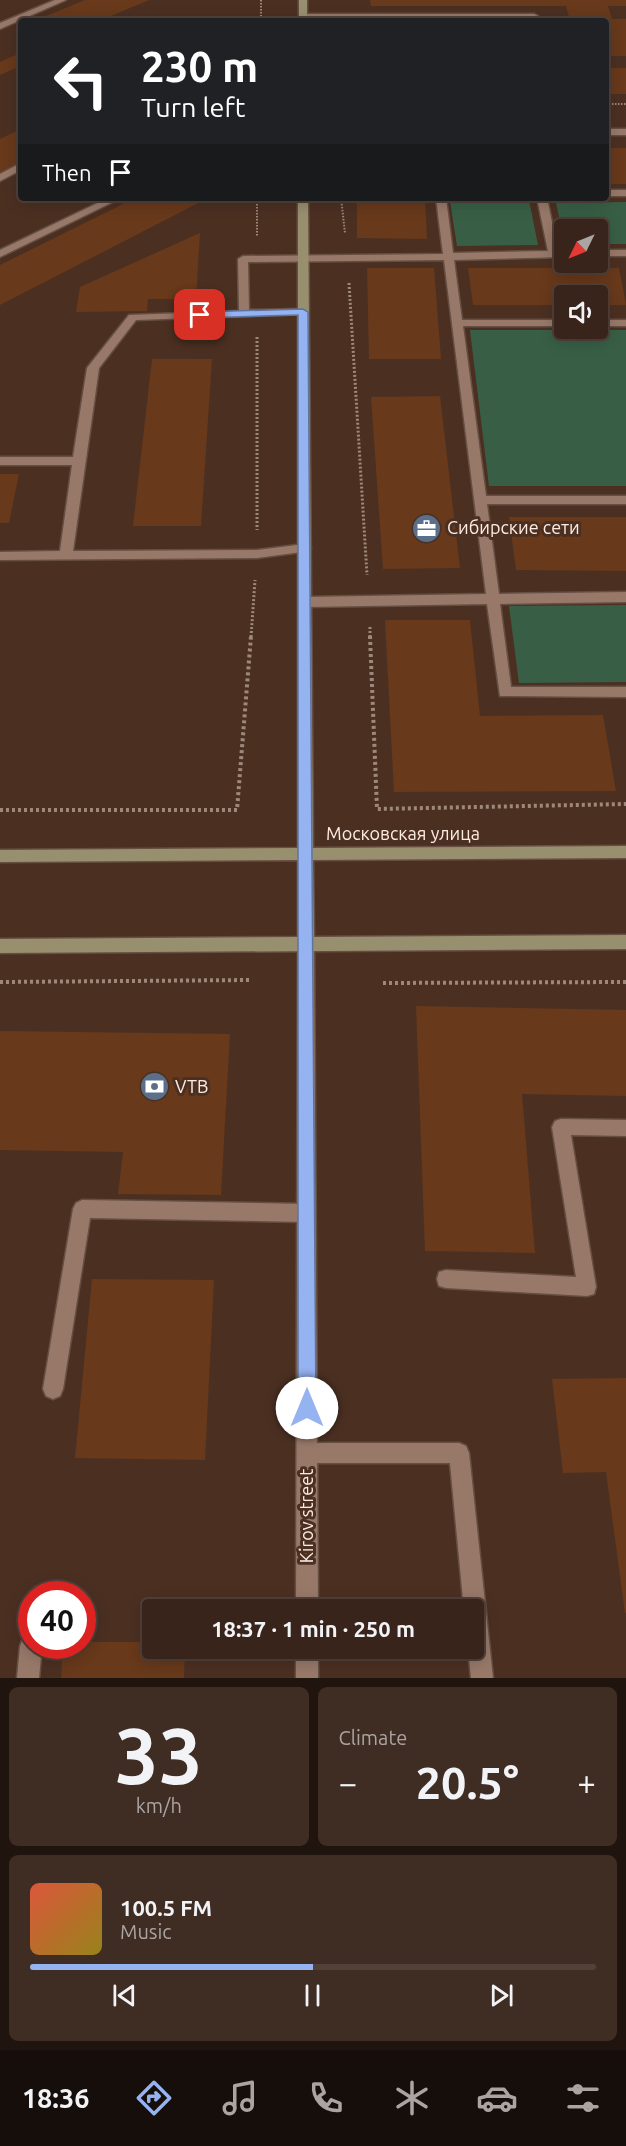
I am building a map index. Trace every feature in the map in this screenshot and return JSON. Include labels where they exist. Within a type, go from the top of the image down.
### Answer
[{"type":"main road","points":[[303,0],[303,18]]},
{"type":"main road","name":"Kirov street","points":[[303,201],[306,944]]},
{"type":"main road","name":"Московская улица","points":[[0,856],[626,852]]},
{"type":"main road","points":[[0,946],[626,942]]},
{"type":"street","points":[[19,18],[62,0]]},
{"type":"street","points":[[303,18],[534,16],[534,18]]},
{"type":"street","points":[[0,26],[18,18]]},
{"type":"street","points":[[609,132],[626,132]]},
{"type":"street","points":[[0,178],[18,168]]},
{"type":"street","points":[[609,193],[626,193]]},
{"type":"street","points":[[0,254],[110,201]]},
{"type":"street","points":[[441,201],[506,692],[626,692]]},
{"type":"street","points":[[543,201],[554,238]]},
{"type":"street","points":[[608,253],[626,253]]},
{"type":"street","points":[[244,314],[243,259],[347,260],[554,254]]},
{"type":"street","points":[[66,556],[93,368],[133,317],[303,312]]},
{"type":"street","points":[[458,323],[554,323]]},
{"type":"street","points":[[608,323],[626,323]]},
{"type":"street","points":[[0,461],[78,461]]},
{"type":"street","points":[[481,500],[626,500]]},
{"type":"street","points":[[0,556],[257,554],[305,548]]},
{"type":"street","points":[[305,602],[369,599],[626,597]]},
{"type":"street","name":"Kirov street","points":[[306,944],[307,1599]]},
{"type":"street","points":[[446,1279],[587,1287],[561,1127],[626,1128]]},
{"type":"street","points":[[52,1389],[82,1209],[306,1213]]},
{"type":"street","points":[[307,1453],[459,1453],[482,1678]]},
{"type":"street","points":[[28,1678],[30,1659]]},
{"type":"street","points":[[307,1659],[307,1678]]},
{"type":"path","points":[[261,0],[261,18]]},
{"type":"path","points":[[609,104],[626,104]]},
{"type":"path","points":[[257,201],[257,258]]},
{"type":"path","points":[[343,201],[369,599],[377,809],[626,804]]},
{"type":"path","points":[[0,810],[237,810],[257,554],[257,313]]},
{"type":"path","points":[[0,982],[251,980]]},
{"type":"path","points":[[383,983],[626,982]]},
{"type":"green space","points":[[450,201],[529,201],[538,245],[457,246]]},
{"type":"green space","points":[[626,202],[626,244],[608,244],[608,219],[560,219],[556,203]]},
{"type":"green space","points":[[470,330],[554,330],[554,339],[608,339],[608,330],[626,330],[626,486],[489,486]]},
{"type":"green space","points":[[626,605],[626,682],[519,683],[509,606]]},
{"type":"building","points":[[85,0],[149,0],[106,18],[41,18]]},
{"type":"building","points":[[370,0],[626,0],[626,6],[608,6],[612,19],[626,19],[626,56],[609,56],[609,18],[569,18],[566,6],[371,6]]},
{"type":"building","points":[[18,54],[18,67],[0,75],[0,62]]},
{"type":"building","points":[[609,68],[626,68],[626,94],[609,94]]},
{"type":"building","points":[[18,130],[18,164],[0,173],[0,139]]},
{"type":"building","points":[[609,148],[626,148],[626,184],[609,184]]},
{"type":"building","points":[[129,201],[202,201],[0,305],[0,265]]},
{"type":"building","points":[[357,201],[425,201],[427,239],[357,238]]},
{"type":"building","points":[[200,233],[196,299],[148,299],[147,311],[76,312],[80,287]]},
{"type":"building","points":[[367,268],[434,268],[441,359],[369,359]]},
{"type":"building","points":[[468,268],[554,268],[554,273],[608,273],[608,268],[619,268],[626,305],[608,305],[608,285],[554,285],[554,305],[473,305]]},
{"type":"building","points":[[152,359],[212,359],[201,526],[133,526]]},
{"type":"building","points":[[440,396],[460,568],[383,569],[371,397]]},
{"type":"building","points":[[0,474],[19,474],[9,523],[0,523]]},
{"type":"building","points":[[509,517],[626,517],[626,571],[516,570]]},
{"type":"building","points":[[385,620],[470,620],[480,716],[603,715],[616,791],[394,792]]},
{"type":"building","points":[[416,1006],[626,1010],[626,1096],[522,1094],[535,1253],[425,1251]]},
{"type":"building","points":[[0,1031],[230,1034],[221,1195],[118,1194],[123,1152],[0,1150]]},
{"type":"building","points":[[92,1279],[214,1280],[205,1460],[75,1458]]},
{"type":"building","points":[[626,1378],[625,1613],[606,1472],[563,1473],[552,1379]]},
{"type":"building","points":[[96,1642],[142,1642],[142,1659],[185,1659],[184,1678],[61,1678],[62,1659],[96,1659]]},
{"type":"place","name":"Сибирские сети","points":[[426,528]]},
{"type":"place","name":"VTB","points":[[154,1087]]},
{"type":"route","points":[[200,315],[303,312],[307,1408]]}]
